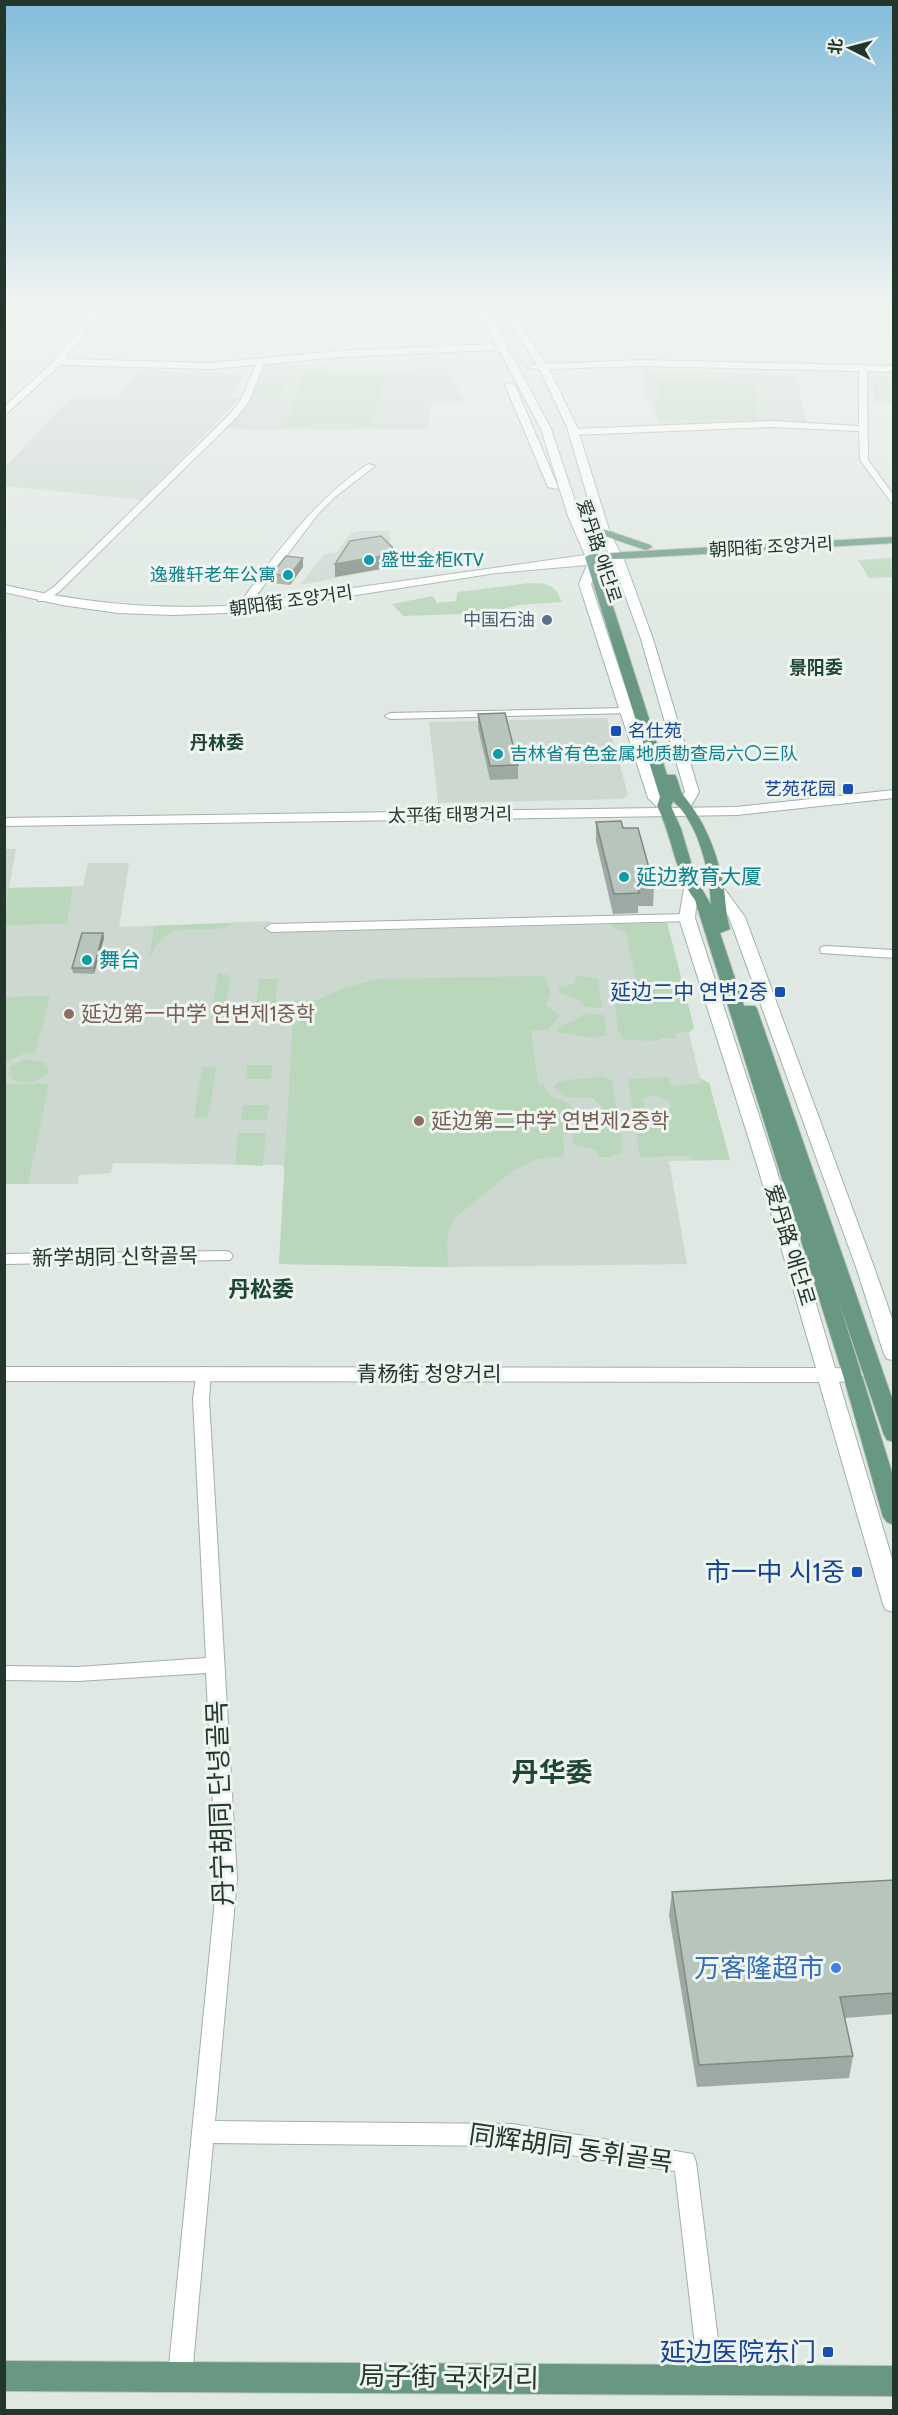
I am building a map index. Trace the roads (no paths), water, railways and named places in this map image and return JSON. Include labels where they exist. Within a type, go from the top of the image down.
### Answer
[{"type":"main road","points":[[591,528],[639,546],[690,551]]},
{"type":"main road","name":"朝阳街 조양거리","points":[[597,560],[690,551],[894,540]]},
{"type":"main road","name":"朝阳街 조양거리","points":[[617,558],[894,547]]},
{"type":"main road","name":"爱丹路 애단로","points":[[597,560],[676,797],[691,812],[704,847],[718,890],[717,916],[894,1435]]},
{"type":"main road","name":"爱丹路 애단로","points":[[597,560],[667,797],[668,813],[691,888],[702,900],[853,1375],[894,1517]]},
{"type":"main road","points":[[680,848],[704,847]]},
{"type":"main road","name":"局子街 국자거리","points":[[4,2376],[894,2381]]},
{"type":"street","points":[[42,598],[57,589],[229,420]]},
{"type":"street","name":"爱丹路 애단로","points":[[525,420],[561,508],[574,516]]},
{"type":"street","name":"爱丹路 애단로","points":[[542,420],[574,516],[597,560]]},
{"type":"street","name":"爱丹路 애단로","points":[[568,420],[574,432],[604,534],[617,558],[647,639],[692,792],[691,812]]},
{"type":"street","points":[[863,420],[866,467],[894,503]]},
{"type":"street","points":[[555,422],[567,455]]},
{"type":"street","points":[[574,432],[764,424],[863,429]]},
{"type":"street","points":[[240,610],[318,506],[353,477],[371,466]]},
{"type":"street","name":"爱丹路 애단로","points":[[575,478],[591,528],[597,560],[585,584],[655,798],[668,813]]},
{"type":"street","name":"朝阳街 조양거리","points":[[4,588],[42,598],[133,611],[240,610],[317,600],[475,572],[597,560]]},
{"type":"street","points":[[390,716],[626,711]]},
{"type":"street","name":"太平街 태평거리","points":[[691,812],[736,811],[894,794]]},
{"type":"street","name":"太平街 태평거리","points":[[4,834],[668,813],[894,803]]},
{"type":"street","name":"太平街 태평거리","points":[[4,822],[668,813]]},
{"type":"street","name":"爱丹路 애단로","points":[[691,888],[687,918],[767,1168],[894,1604]]},
{"type":"street","name":"爱丹路 애단로","points":[[718,890],[737,917],[861,1256],[894,1354]]},
{"type":"street","points":[[271,928],[687,918]]},
{"type":"street","points":[[826,950],[894,954]]},
{"type":"street","name":"新学胡同 신학골목","points":[[4,1259],[225,1256]]},
{"type":"street","name":"丹宁胡同 단녕골목","points":[[180,2376],[226,1879],[201,1399],[203,1373]]},
{"type":"street","name":"青杨街 청양거리","points":[[4,1374],[853,1375]]},
{"type":"street","points":[[4,1673],[97,1674],[216,1665]]},
{"type":"street","name":"同辉胡同 동휘골목","points":[[203,2132],[512,2135],[685,2162],[711,2379]]},
{"type":"place","name":"盛世金柜KTV","points":[[369,560]]},
{"type":"place","name":"逸雅轩老年公寓","points":[[288,575]]},
{"type":"place","name":"中国石油","points":[[547,620]]},
{"type":"place","name":"名仕苑","points":[[616,731]]},
{"type":"place","name":"吉林省有色金属地质勘查局六〇三队","points":[[498,754]]},
{"type":"place","name":"艺苑花园","points":[[848,789]]},
{"type":"place","name":"延边教育大厦","points":[[624,877]]},
{"type":"place","name":"舞台","points":[[87,960]]},
{"type":"place","name":"延边二中 연변2중","points":[[780,992]]},
{"type":"place","name":"延边第一中学 연변제1중학","points":[[69,1014]]},
{"type":"place","name":"延边第二中学 연변제2중학","points":[[419,1121]]},
{"type":"place","name":"市一中 시1중","points":[[857,1572]]},
{"type":"place","name":"万客隆超市","points":[[836,1968]]},
{"type":"place","name":"延边医院东门","points":[[828,2352]]},
{"type":"district","name":"景阳委","points":[[816,668]]},
{"type":"district","name":"丹林委","points":[[217,743]]},
{"type":"district","name":"丹松委","points":[[261,1289]]},
{"type":"district","name":"丹华委","points":[[552,1773]]}]
